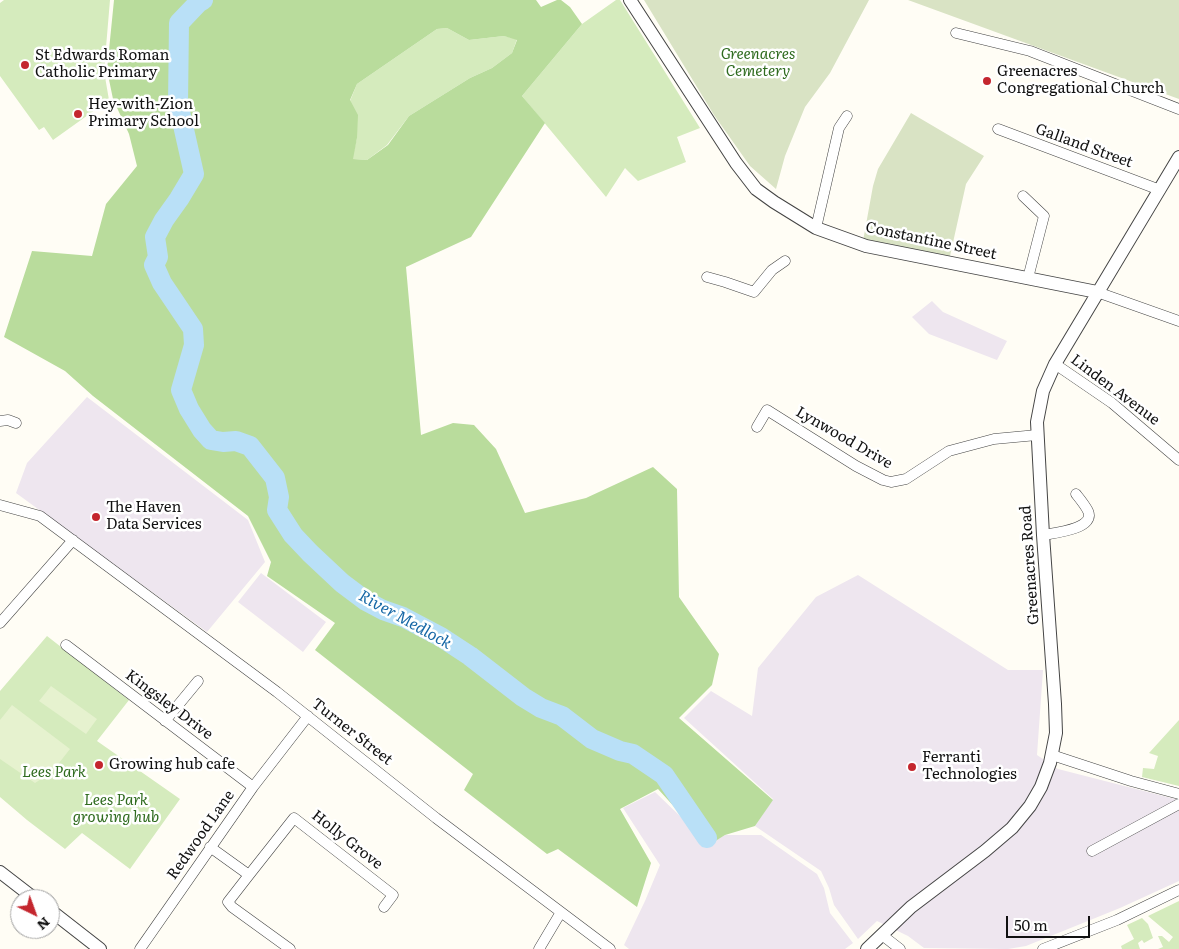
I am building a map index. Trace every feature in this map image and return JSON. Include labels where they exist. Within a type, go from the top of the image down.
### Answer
[{"type":"street","name":"Constantine Street","points":[[630,0],[736,163],[756,189],[774,202],[816,228],[866,246],[1097,292]]},
{"type":"street","points":[[956,33],[1030,51],[1179,109]]},
{"type":"street","points":[[816,228],[839,128],[847,116]]},
{"type":"street","name":"Galland Street","points":[[998,129],[1160,190]]},
{"type":"street","name":"Greenacres Road","points":[[867,949],[911,907],[1012,828],[1030,806],[1041,787],[1052,755],[1056,733],[1055,688],[1037,435],[1040,402],[1055,364],[1179,157]]},
{"type":"street","points":[[1023,196],[1044,216],[1028,278]]},
{"type":"street","points":[[707,277],[754,292],[772,270],[784,261]]},
{"type":"street","points":[[1097,292],[1179,321]]},
{"type":"street","name":"Linden Avenue","points":[[1055,364],[1112,403],[1179,460]]},
{"type":"street","name":"Lynwood Drive","points":[[757,427],[767,410],[856,466],[883,480],[891,482],[906,479],[949,451],[994,439],[1037,435]]},
{"type":"street","points":[[0,421],[8,420],[16,423]]},
{"type":"street","points":[[1043,535],[1077,528],[1086,522],[1089,516],[1088,512],[1076,494]]},
{"type":"street","name":"Turner Street","points":[[0,505],[40,516],[73,540],[308,716],[436,818],[610,949]]},
{"type":"street","points":[[0,623],[73,540]]},
{"type":"street","name":"Kingsley Drive","points":[[66,646],[253,787]]},
{"type":"street","points":[[165,721],[198,680]]},
{"type":"street","name":"Redwood Lane","points":[[140,949],[253,787],[308,716]]},
{"type":"street","points":[[1052,755],[1179,794]]},
{"type":"street","points":[[1092,851],[1179,804]]},
{"type":"street","name":"Holly Grove","points":[[249,875],[294,818],[393,895],[384,907]]},
{"type":"street","points":[[210,847],[249,875],[228,902],[232,907],[290,949]]},
{"type":"street","points":[[0,872],[22,889]]},
{"type":"street","points":[[1042,949],[1117,920],[1179,890]]},
{"type":"street","points":[[539,949],[562,912]]},
{"type":"street","points":[[60,918],[100,949]]},
{"type":"street","points":[[882,935],[900,949]]},
{"type":"shaded area","points":[[932,301],[943,312],[1007,341],[997,360],[929,334],[912,317]]},
{"type":"shaded area","points":[[87,397],[248,520],[265,562],[207,632],[16,493],[27,463]]},
{"type":"shaded area","points":[[261,573],[326,622],[303,652],[238,602]]},
{"type":"shaded area","points":[[858,575],[1008,670],[1043,670],[1037,755],[1058,769],[1179,800],[1179,881],[1120,908],[1026,946],[1008,949],[924,948],[908,936],[877,921],[858,939],[834,905],[821,871],[755,826],[773,799],[684,718],[711,691],[752,716],[758,668],[816,597]]},
{"type":"shaded area","points":[[655,792],[709,844],[725,835],[761,835],[817,874],[824,888],[830,913],[853,943],[845,949],[629,949],[624,945],[660,865],[623,808]]},
{"type":"green space","points":[[4,0],[110,0],[104,71],[109,100],[53,140],[44,127],[39,130],[0,76],[0,3]]},
{"type":"green space","points":[[114,0],[536,0],[541,7],[561,0],[570,7],[582,24],[522,96],[545,123],[471,237],[406,267],[421,435],[453,423],[474,425],[496,449],[525,513],[586,498],[653,467],[677,489],[679,597],[719,654],[712,685],[679,718],[773,800],[755,826],[725,835],[709,845],[658,789],[620,809],[651,863],[637,907],[558,849],[547,854],[464,790],[473,774],[315,650],[335,623],[267,576],[271,562],[248,516],[93,396],[65,371],[4,337],[32,251],[92,256],[106,204],[137,166],[129,134],[113,99],[107,70]],"holes":[[[447,28],[469,40],[504,36],[517,40],[512,53],[492,68],[470,78],[409,116],[388,145],[367,160],[353,159],[357,138],[358,115],[350,100],[357,84],[437,29]]]},
{"type":"green space","points":[[616,0],[620,0],[700,128],[677,137],[686,162],[638,181],[625,168],[606,197],[522,96],[582,24]]},
{"type":"green space","name":"Greenacres Cemetery","points":[[644,0],[869,0],[830,73],[805,107],[785,156],[776,189],[750,166],[714,115]]},
{"type":"green space","points":[[908,0],[1179,0],[1179,99]]},
{"type":"green space","points":[[447,28],[469,40],[504,36],[517,39],[512,53],[492,68],[470,78],[409,116],[387,145],[367,160],[352,159],[357,138],[350,101],[357,84],[437,29]]},
{"type":"green space","points":[[911,113],[984,156],[966,184],[950,256],[863,241],[878,169]]},
{"type":"green space","name":"Lees Park","points":[[47,636],[129,700],[97,741],[180,799],[130,869],[82,833],[65,849],[0,797],[0,691]]},
{"type":"green space","points":[[51,686],[97,719],[86,734],[39,701]]},
{"type":"green space","points":[[12,705],[70,749],[52,772],[35,783],[0,759],[0,720]]},
{"type":"green space","points":[[1179,720],[1179,786],[1142,777],[1143,768],[1154,769],[1158,756],[1149,753]]},
{"type":"green space","points":[[1179,901],[1179,949],[1158,949],[1163,947],[1158,936],[1162,936],[1169,942],[1173,937],[1148,916]]},
{"type":"green space","points":[[1142,918],[1148,924],[1153,938],[1144,943],[1142,940],[1138,943],[1140,949],[1122,949],[1121,946],[1134,939],[1127,925]]},
{"type":"waterway","name":"River Medlock","points":[[203,0],[179,23],[178,103],[194,174],[155,237],[158,257],[154,265],[162,283],[193,329],[194,345],[181,390],[189,409],[202,430],[211,440],[223,442],[236,441],[250,446],[275,478],[279,497],[277,510],[293,535],[342,583],[366,601],[383,610],[403,617],[441,637],[470,656],[523,697],[541,708],[562,716],[592,739],[620,751],[633,754],[664,775],[707,838]]},
{"type":"place","name":"St Edwards Roman Catholic Primary","points":[[25,65]]},
{"type":"place","name":"Greenacres Congregational Church","points":[[987,81]]},
{"type":"place","name":"Hey-with-Zion Primary School","points":[[78,114]]},
{"type":"place","name":"The Haven Data Services","points":[[96,517]]},
{"type":"place","name":"Growing hub cafe","points":[[99,765]]},
{"type":"place","name":"Ferranti Technologies","points":[[912,767]]},
{"type":"park label","name":"Lees Park growing hub","points":[[116,810]]}]
